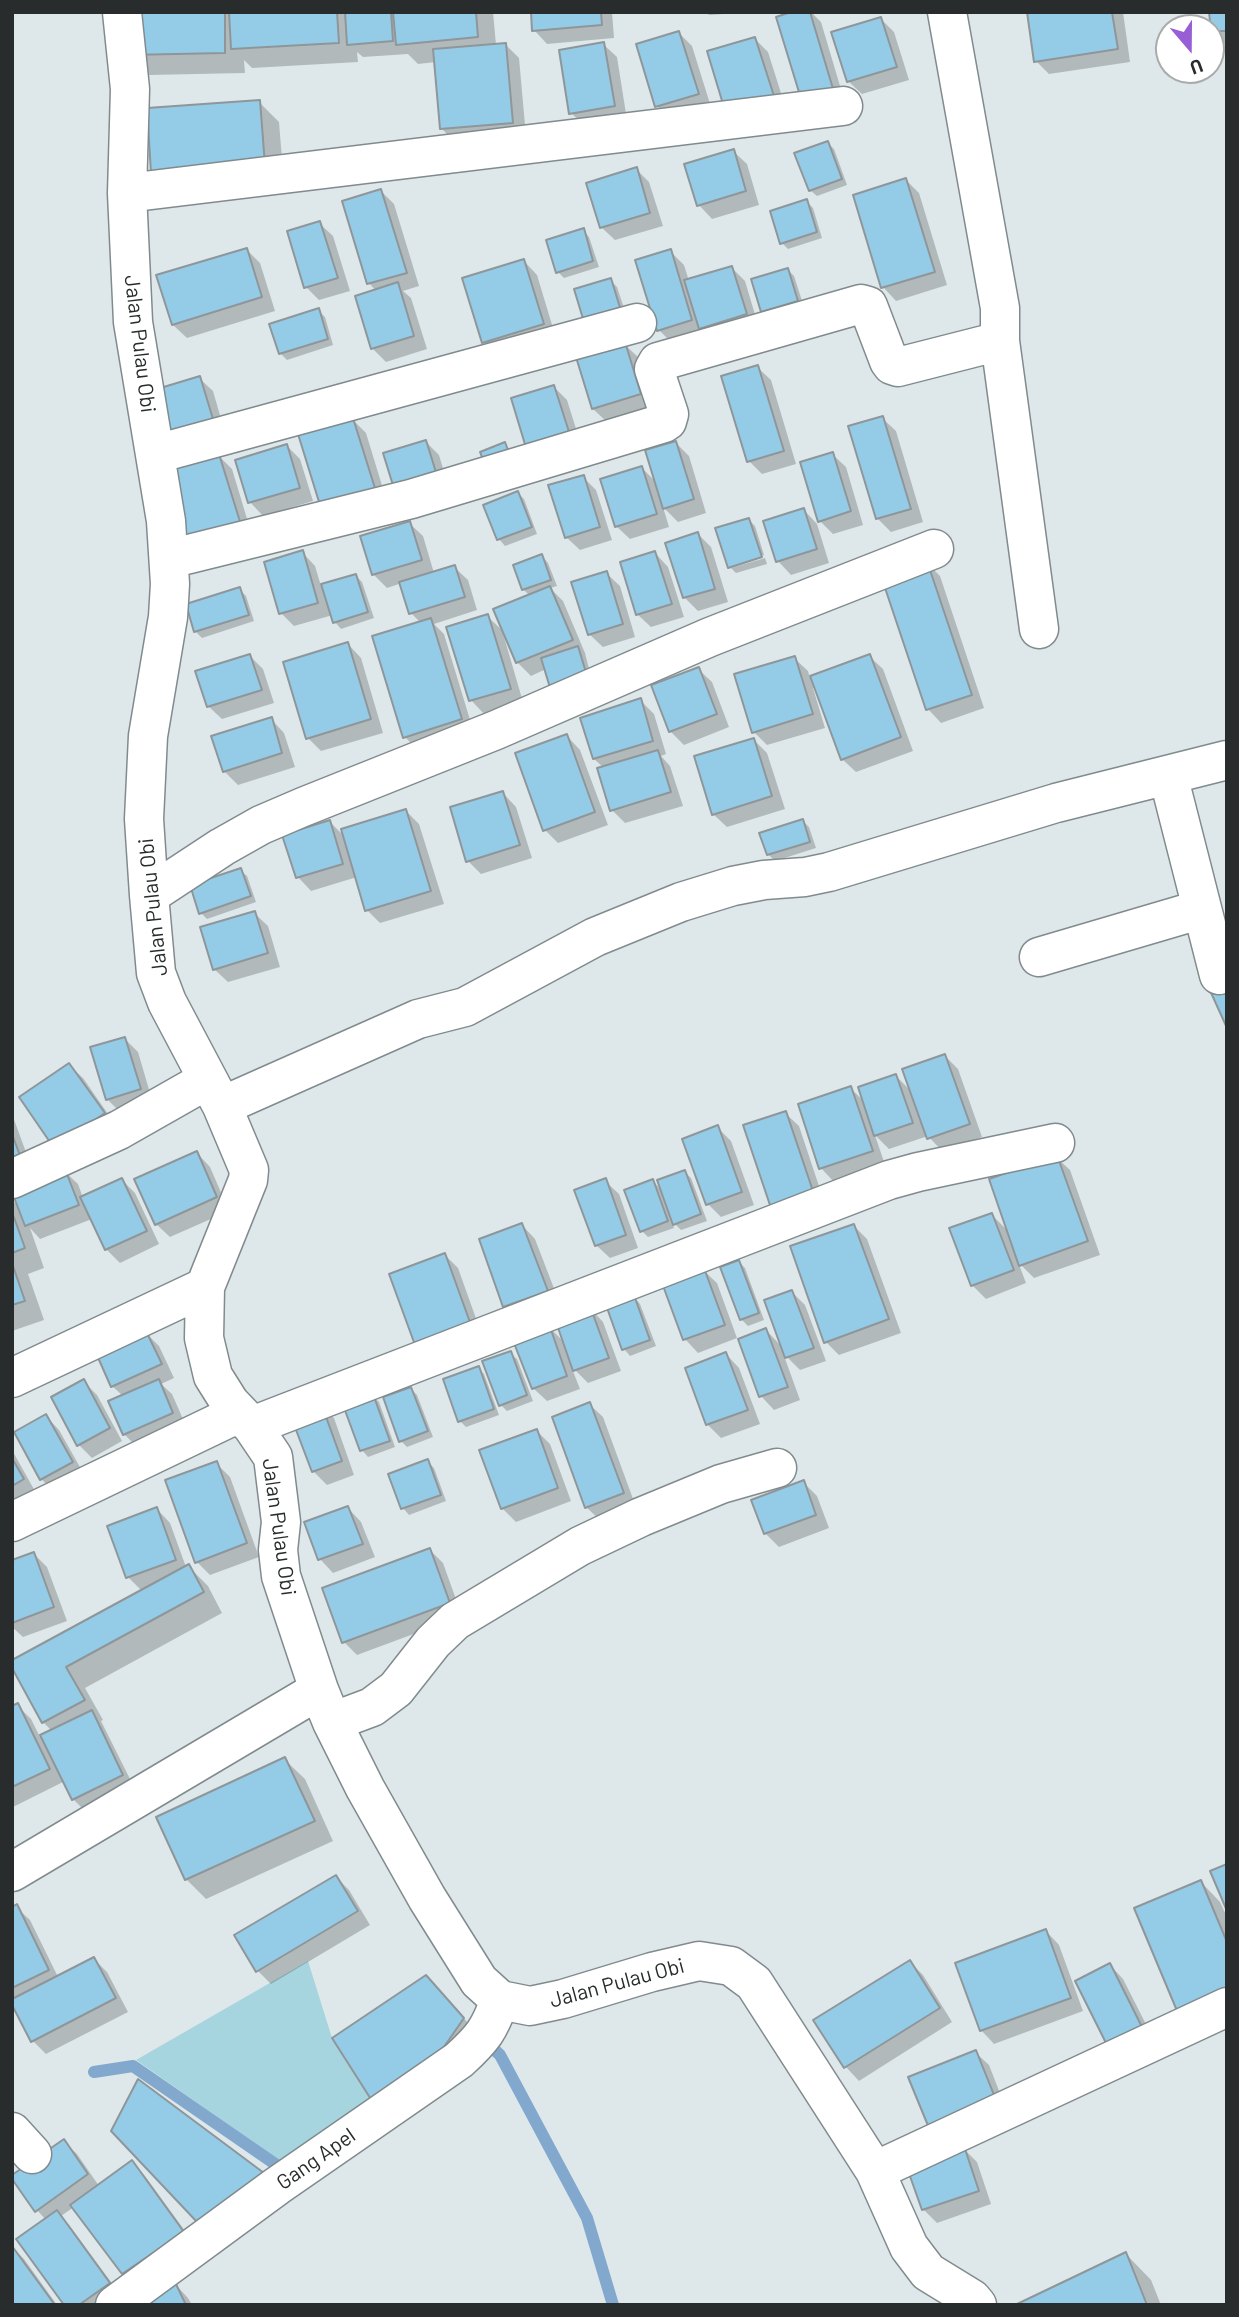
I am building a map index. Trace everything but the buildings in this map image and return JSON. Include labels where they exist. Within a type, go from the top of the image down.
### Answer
[{"type":"street","name":"Jalan Pulau Obi","points":[[122,12],[130,89],[127,193],[133,322],[156,454],[169,559],[168,617],[148,736],[144,819],[156,973],[167,1002],[215,1093],[249,1170],[248,1180],[205,1287],[204,1338],[213,1376],[274,1457],[281,1522],[278,1550],[281,1576],[326,1706],[365,1788],[427,1898],[479,1981],[489,2024],[530,2006],[563,2000],[652,1972],[699,1961],[731,1966],[754,1983],[875,2171],[909,2247],[928,2272],[972,2299],[976,2305]]},
{"type":"street","points":[[947,12],[1000,308],[1000,341],[1039,629]]},
{"type":"street","points":[[127,193],[843,106]]},
{"type":"street","points":[[169,559],[411,499],[664,423],[669,414],[654,369],[658,362],[861,304],[868,306],[889,361],[898,367],[1000,341]]},
{"type":"street","points":[[156,454],[637,323]]},
{"type":"street","points":[[149,895],[261,825],[496,730],[710,637],[934,550]]},
{"type":"street","points":[[12,1179],[215,1093],[418,1019],[465,1007],[595,937],[681,902],[733,886],[829,872],[1056,803],[1227,760]]},
{"type":"street","points":[[1168,775],[1219,975]]},
{"type":"street","points":[[1039,957],[1202,909]]},
{"type":"street","points":[[12,1522],[246,1420],[889,1180],[1055,1143]]},
{"type":"street","points":[[12,1378],[205,1287]]},
{"type":"street","points":[[12,1872],[326,1706],[372,1707],[412,1671],[438,1636],[455,1621],[580,1546],[721,1484],[777,1468]]},
{"type":"street","points":[[875,2171],[1227,2007]]},
{"type":"street","name":"Gang Apel","points":[[115,2305],[312,2161],[437,2076],[489,2024]]},
{"type":"shaded area","points":[[308,1961],[332,2038],[374,2104],[286,2165],[136,2060]]},
{"type":"waterway","points":[[485,2041],[500,2055],[587,2218],[613,2305]]},
{"type":"waterway","points":[[94,2072],[133,2066],[278,2166],[290,2166]]}]
